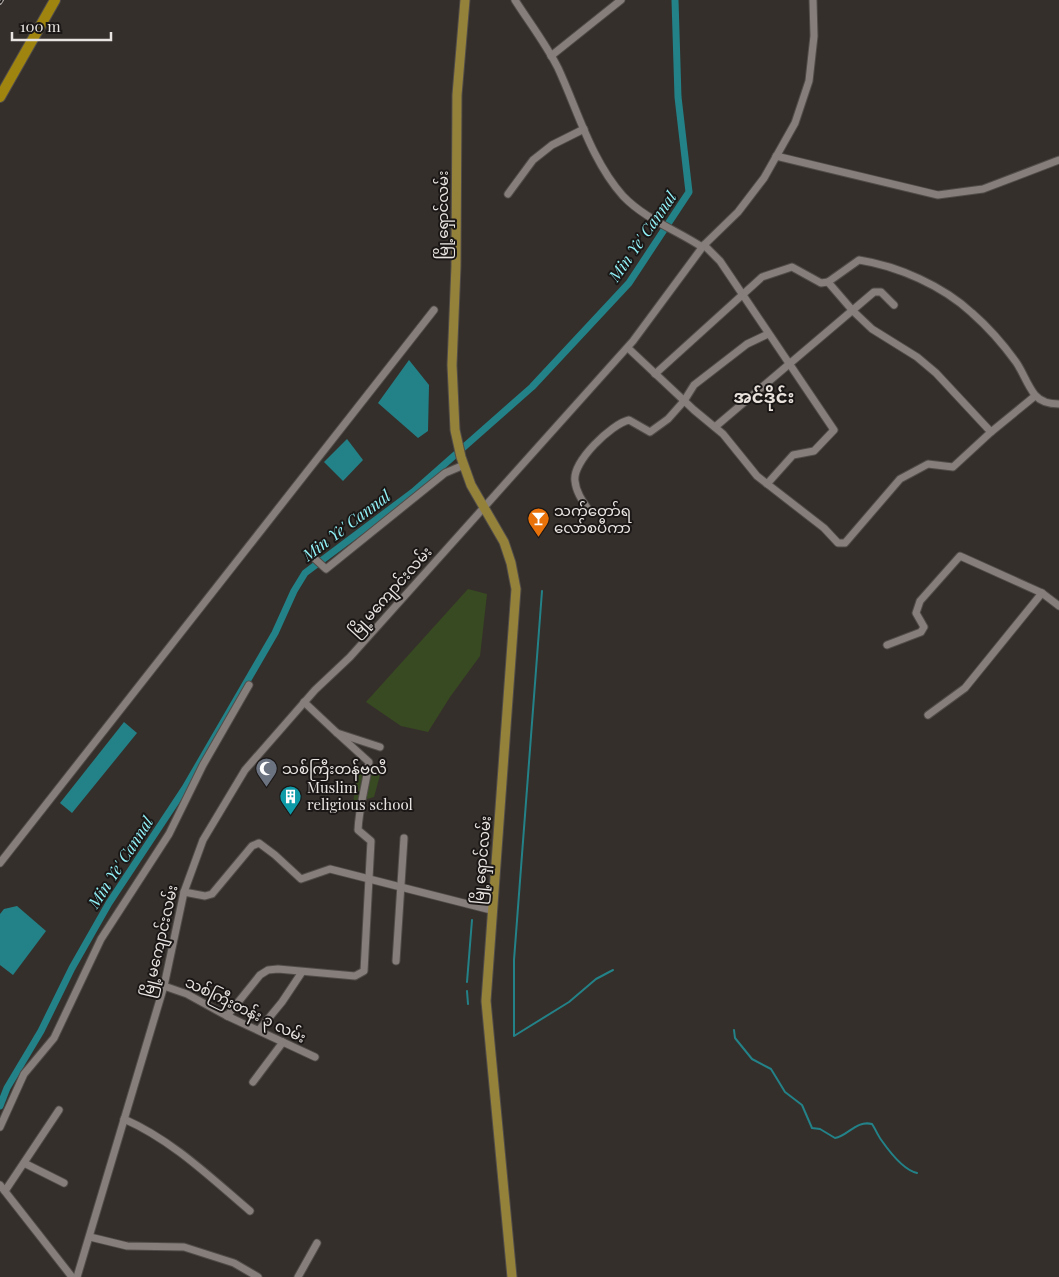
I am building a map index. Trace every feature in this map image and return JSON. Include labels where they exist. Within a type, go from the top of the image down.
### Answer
[{"type":"highway","points":[[0,97],[55,0]]},
{"type":"main road","name":"မြို့ရှောင်လမ်း","points":[[465,0],[456,95],[456,266],[452,365],[455,430],[462,461],[483,508],[504,542],[512,564],[516,589],[491,910],[486,1001],[512,1277]]},
{"type":"street","points":[[515,0],[551,56],[584,129],[611,180],[625,197],[654,221],[664,223],[703,246],[720,261],[834,430],[814,452],[793,455],[768,484]]},
{"type":"street","points":[[551,56],[621,0]]},
{"type":"street","name":"မြို့မကျောင်းလမ်း","points":[[77,1277],[164,986],[184,892],[203,840],[244,770],[304,702],[350,657],[628,348],[703,246],[738,212],[764,178],[795,123],[809,80],[814,36],[813,0]]},
{"type":"street","points":[[508,194],[533,160],[552,145],[584,129]]},
{"type":"street","points":[[776,156],[938,196],[983,189],[1059,160]]},
{"type":"street","points":[[655,374],[762,277],[792,267],[821,283],[828,282],[859,260],[876,262],[916,278],[952,297],[972,312],[994,335],[1016,362],[1035,396],[1049,404],[1059,404]]},
{"type":"street","points":[[828,282],[853,311],[872,329],[917,357],[936,373],[991,432]]},
{"type":"street","points":[[715,427],[874,292],[881,292],[894,305]]},
{"type":"street","points":[[0,863],[434,310]]},
{"type":"street","points":[[590,512],[581,498],[574,480],[577,468],[584,457],[622,422],[629,420],[650,432],[668,419],[684,401],[694,385],[724,359],[747,344],[768,334]]},
{"type":"street","points":[[628,348],[684,401],[723,434],[757,476],[824,528],[838,543],[845,543],[900,479],[928,464],[953,467],[991,432],[1035,396]]},
{"type":"street","points":[[314,558],[326,569],[462,461]]},
{"type":"street","points":[[887,645],[921,632],[924,626],[916,613],[920,601],[960,556],[1042,593],[1059,606]]},
{"type":"street","points":[[928,714],[965,688],[1042,593]]},
{"type":"street","points":[[0,1127],[24,1074],[54,1038],[101,939],[169,834],[203,765],[248,685]]},
{"type":"street","points":[[227,1016],[260,975],[268,970],[355,976],[364,971],[371,841],[358,830],[359,813],[369,762],[304,702]]},
{"type":"street","points":[[337,733],[380,747]]},
{"type":"street","points":[[396,961],[404,838]]},
{"type":"street","points":[[184,892],[206,896],[212,894],[252,846],[259,843],[301,878],[330,869],[491,910]]},
{"type":"street","points":[[259,1030],[282,1002],[302,972]]},
{"type":"street","name":"သစ်ကြီးတန်း ၃ လမ်း","points":[[164,986],[187,994],[227,1016],[315,1057]]},
{"type":"street","points":[[253,1082],[284,1042]]},
{"type":"street","points":[[59,1110],[24,1163],[3,1188],[72,1277]]},
{"type":"street","points":[[124,1119],[146,1129],[168,1143],[250,1211]]},
{"type":"street","points":[[24,1163],[64,1183]]},
{"type":"street","points":[[90,1237],[127,1246],[184,1247],[234,1263],[258,1277]]},
{"type":"street","points":[[298,1277],[317,1243]]},
{"type":"green space","points":[[468,589],[487,594],[480,656],[450,697],[428,732],[401,726],[366,702]]},
{"type":"green space","points":[[358,769],[380,775],[374,797],[353,803]]},
{"type":"water","points":[[409,360],[429,385],[428,431],[418,438],[378,403]]},
{"type":"water","points":[[347,439],[363,460],[343,481],[324,462]]},
{"type":"water","points":[[124,722],[137,733],[72,813],[60,803]]},
{"type":"water","points":[[17,906],[46,931],[13,975],[0,965],[0,914],[4,909]]},
{"type":"waterway","name":"Min Ye' Cannal","points":[[0,1106],[7,1088],[41,1031],[72,968],[109,903],[185,788],[275,633],[294,591],[305,573],[413,492],[532,387],[629,283],[689,192],[678,97],[675,0]]},
{"type":"waterway","points":[[542,591],[514,960],[514,1036],[569,1002],[596,979],[613,970]]},
{"type":"waterway","points":[[467,982],[472,920]]},
{"type":"waterway","points":[[467,991],[468,1004]]},
{"type":"waterway","points":[[734,1030],[735,1038],[752,1059],[771,1069],[785,1092],[802,1105],[812,1128],[820,1129],[835,1138],[861,1124],[872,1124],[893,1155],[907,1168],[917,1173]]},
{"type":"place","name":"သက်တော်ရ လော်စပီကာ","points":[[538,538]]},
{"type":"place","name":"သစ်ကြီးတန်ဗလီ","points":[[266,787]]},
{"type":"place","name":"Muslim religious school","points":[[291,815]]},
{"type":"district","name":"အင်ဒိုင်း","points":[[764,396]]}]
